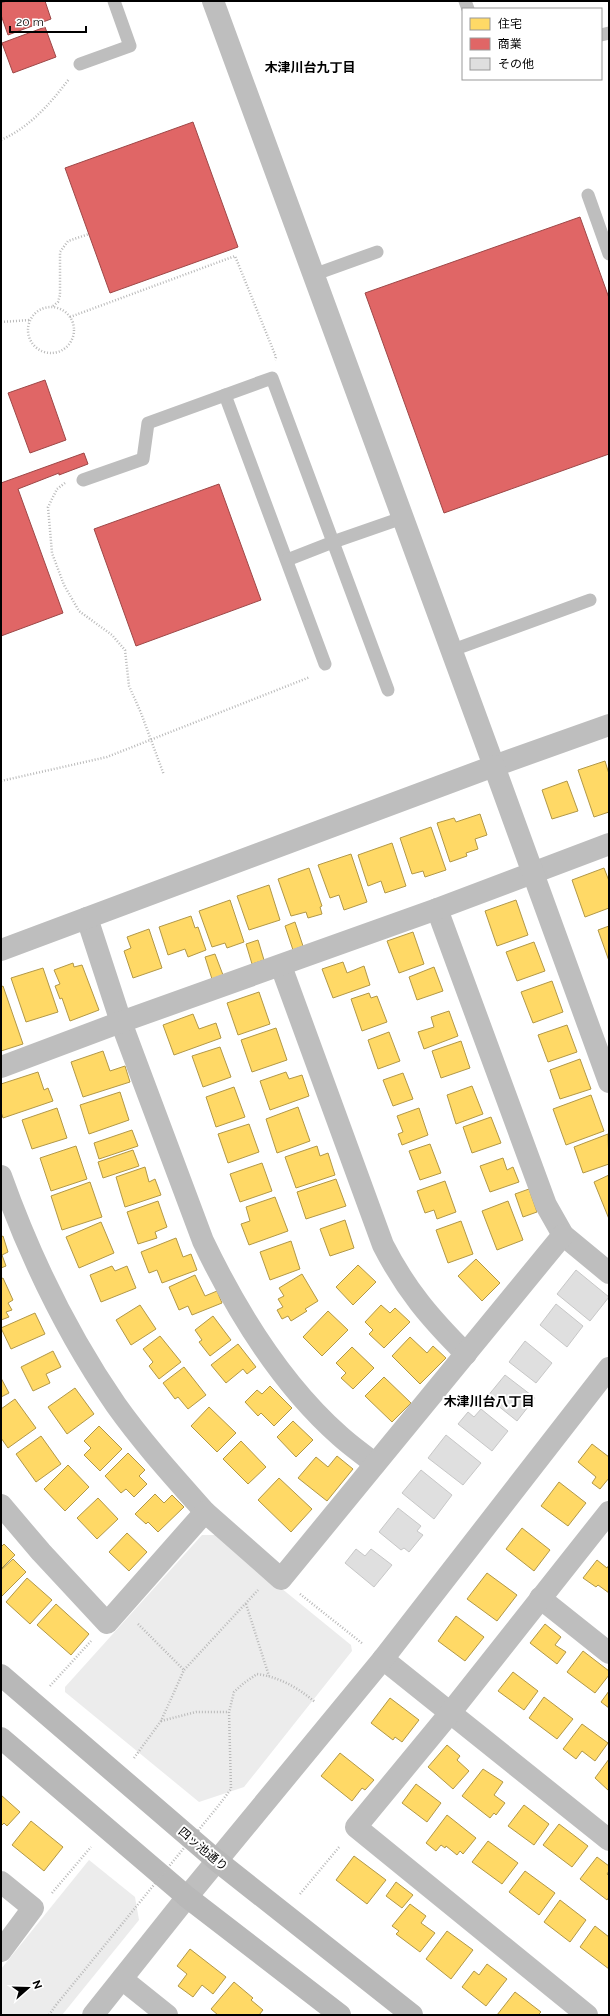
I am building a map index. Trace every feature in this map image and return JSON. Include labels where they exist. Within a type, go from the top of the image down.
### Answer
[{"type":"main road","name":"四ッ池通り","points":[[1,1675],[216,1860],[412,2015]]},
{"type":"main road","points":[[1,1738],[187,1896],[340,2015]]},
{"type":"street","points":[[213,1],[312,275],[450,651],[494,766],[609,1082]]},
{"type":"street","points":[[1,950],[494,766],[609,725]]},
{"type":"street","points":[[1,1067],[121,1022],[437,910],[532,872],[609,844]]},
{"type":"street","points":[[437,910],[546,1205],[563,1235],[609,1273]]},
{"type":"street","points":[[87,918],[121,1022],[203,1241],[220,1276],[260,1342],[311,1406],[339,1435],[375,1464]]},
{"type":"street","points":[[281,966],[383,1245],[398,1273],[422,1309],[466,1354]]},
{"type":"street","points":[[1,1176],[39,1273],[87,1362],[117,1406],[145,1442],[205,1512],[277,1576],[375,1464],[563,1235]]},
{"type":"street","points":[[93,2015],[216,1860],[382,1659],[609,1368]]},
{"type":"street","points":[[1,1505],[41,1552],[114,1615],[205,1512]]},
{"type":"street","points":[[586,2015],[356,1827],[450,1714],[609,1512]]},
{"type":"street","points":[[540,1598],[609,1653]]},
{"type":"street","points":[[382,1659],[609,1840]]},
{"type":"street","points":[[1,1882],[33,1908],[1,1951]]},
{"type":"street","points":[[122,1979],[167,2015]]},
{"type":"lane","points":[[80,64],[130,46],[114,1]]},
{"type":"lane","points":[[588,195],[609,254]]},
{"type":"lane","points":[[312,275],[376,252]]},
{"type":"lane","points":[[83,480],[143,459],[148,423],[272,378],[388,690]]},
{"type":"lane","points":[[225,396],[325,664]]},
{"type":"lane","points":[[287,560],[402,518]]},
{"type":"lane","points":[[450,651],[590,600]]},
{"type":"path","points":[[1,140],[18,131],[34,119],[54,98],[80,64]]},
{"type":"path","points":[[52,306],[61,308],[70,317],[75,331],[73,340],[67,347],[60,352],[51,353],[42,351],[34,346],[29,334],[30,320],[43,308],[52,306],[58,302],[60,295],[62,248],[68,241],[89,234]]},
{"type":"path","points":[[70,317],[235,256],[276,357],[272,378]]},
{"type":"path","points":[[1,322],[30,320]]},
{"type":"path","points":[[83,480],[71,479],[57,489],[51,498],[48,506],[48,522],[52,553],[64,585],[79,611],[112,635],[125,650],[129,686],[164,775]]},
{"type":"path","points":[[1,781],[107,757],[318,674],[325,664]]},
{"type":"path","points":[[132,1760],[161,1721],[184,1670],[246,1604],[277,1576],[382,1659]]},
{"type":"path","points":[[246,1604],[269,1676]]},
{"type":"path","points":[[47,1690],[114,1615],[184,1670]]},
{"type":"path","points":[[49,2015],[231,1789],[229,1712],[234,1692],[257,1674],[287,1682],[314,1702]]},
{"type":"path","points":[[161,1721],[196,1712],[229,1712]]},
{"type":"path","points":[[300,1894],[356,1827]]},
{"type":"path","points":[[33,1908],[45,1902],[91,1847]]},
{"type":"shaded area","points":[[202,1535],[216,1535],[351,1645],[352,1651],[244,1787],[199,1802],[65,1692],[65,1687]]},
{"type":"shaded area","points":[[89,1860],[135,1897],[139,1920],[62,2015],[1,2015],[1,1969]]},
{"type":"building: 住宅","points":[[605,761],[609,774],[609,812],[594,817],[578,770]]},
{"type":"building: 住宅","points":[[567,781],[578,811],[552,819],[542,790]]},
{"type":"building: 住宅","points":[[480,814],[487,835],[475,839],[478,849],[466,853],[467,856],[450,862],[437,823],[454,818],[456,822]]},
{"type":"building: 住宅","points":[[431,827],[446,870],[425,877],[423,871],[412,874],[400,838]]},
{"type":"building: 住宅","points":[[392,843],[406,886],[385,893],[381,881],[368,886],[358,855]]},
{"type":"building: 住宅","points":[[351,854],[367,902],[344,910],[339,895],[330,898],[318,865]]},
{"type":"building: 住宅","points":[[309,868],[322,906],[320,907],[322,914],[308,918],[306,912],[291,916],[278,879]]},
{"type":"building: 住宅","points":[[604,868],[609,881],[609,908],[585,917],[572,880]]},
{"type":"building: 住宅","points":[[269,885],[280,920],[249,930],[237,896]]},
{"type":"building: 住宅","points":[[230,900],[244,942],[227,948],[225,943],[212,947],[199,911]]},
{"type":"building: 住宅","points":[[516,900],[528,935],[497,946],[485,911]]},
{"type":"building: 住宅","points":[[191,916],[195,928],[198,927],[206,950],[188,957],[185,949],[168,955],[159,927]]},
{"type":"building: 住宅","points":[[295,922],[303,946],[293,950],[285,926]]},
{"type":"building: 住宅","points":[[609,926],[609,961],[598,930]]},
{"type":"building: 住宅","points":[[149,929],[162,968],[133,978],[124,951],[131,948],[127,937]]},
{"type":"building: 住宅","points":[[413,932],[424,964],[399,973],[387,941]]},
{"type":"building: 住宅","points":[[258,940],[264,960],[252,964],[246,944]]},
{"type":"building: 住宅","points":[[534,942],[545,971],[517,981],[506,952]]},
{"type":"building: 住宅","points":[[215,954],[223,975],[212,979],[205,957]]},
{"type":"building: 住宅","points":[[343,962],[347,973],[364,966],[370,985],[333,998],[322,969]]},
{"type":"building: 住宅","points":[[73,963],[74,967],[82,965],[99,1010],[70,1021],[62,998],[60,999],[55,986],[60,984],[54,970]]},
{"type":"building: 住宅","points":[[434,967],[443,991],[417,1000],[409,977]]},
{"type":"building: 住宅","points":[[43,968],[58,1012],[26,1022],[11,978]]},
{"type":"building: 住宅","points":[[552,981],[563,1012],[533,1023],[521,992]]},
{"type":"building: 住宅","points":[[3,986],[23,1044],[1,1051],[1,987]]},
{"type":"building: 住宅","points":[[259,992],[270,1024],[238,1035],[227,1003]]},
{"type":"building: 住宅","points":[[369,993],[371,998],[377,996],[387,1022],[362,1031],[351,999]]},
{"type":"building: 住宅","points":[[449,1011],[458,1036],[424,1049],[418,1032],[434,1027],[431,1017]]},
{"type":"building: 住宅","points":[[193,1014],[199,1029],[216,1023],[221,1038],[174,1055],[163,1025]]},
{"type":"building: 住宅","points":[[567,1025],[577,1052],[548,1062],[538,1035]]},
{"type":"building: 住宅","points":[[276,1028],[287,1060],[252,1072],[241,1040]]},
{"type":"building: 住宅","points":[[389,1032],[400,1061],[378,1069],[368,1040]]},
{"type":"building: 住宅","points":[[461,1041],[470,1068],[441,1078],[432,1051]]},
{"type":"building: 住宅","points":[[220,1047],[231,1077],[203,1087],[192,1056]]},
{"type":"building: 住宅","points":[[103,1051],[110,1071],[125,1066],[130,1082],[83,1097],[71,1062]]},
{"type":"building: 住宅","points":[[580,1059],[591,1089],[560,1099],[550,1070]]},
{"type":"building: 住宅","points":[[38,1072],[44,1090],[48,1088],[53,1101],[3,1118],[1,1112],[1,1084]]},
{"type":"building: 住宅","points":[[286,1072],[289,1079],[302,1075],[309,1096],[270,1110],[260,1081]]},
{"type":"building: 住宅","points":[[403,1073],[413,1099],[393,1106],[383,1080]]},
{"type":"building: 住宅","points":[[472,1086],[483,1114],[456,1124],[447,1095]]},
{"type":"building: 住宅","points":[[234,1087],[245,1117],[216,1127],[206,1097]]},
{"type":"building: 住宅","points":[[120,1092],[129,1120],[89,1134],[80,1105]]},
{"type":"building: 住宅","points":[[591,1095],[604,1131],[566,1145],[553,1109]]},
{"type":"building: 住宅","points":[[298,1107],[310,1141],[277,1153],[266,1119]]},
{"type":"building: 住宅","points":[[57,1108],[67,1138],[32,1149],[22,1120]]},
{"type":"building: 住宅","points":[[419,1108],[428,1135],[402,1145],[398,1134],[403,1132],[397,1116]]},
{"type":"building: 住宅","points":[[491,1117],[501,1143],[472,1153],[463,1127]]},
{"type":"building: 住宅","points":[[249,1124],[259,1152],[228,1163],[218,1134]]},
{"type":"building: 住宅","points":[[132,1130],[138,1146],[99,1159],[94,1143]]},
{"type":"building: 住宅","points":[[608,1134],[609,1164],[583,1173],[574,1147]]},
{"type":"building: 住宅","points":[[430,1144],[441,1173],[420,1180],[409,1151]]},
{"type":"building: 住宅","points":[[76,1146],[87,1179],[51,1191],[40,1158]]},
{"type":"building: 住宅","points":[[317,1146],[320,1156],[328,1153],[335,1175],[296,1188],[285,1157]]},
{"type":"building: 住宅","points":[[133,1150],[139,1166],[103,1178],[98,1162]]},
{"type":"building: 住宅","points":[[503,1158],[507,1170],[513,1167],[519,1182],[490,1192],[480,1166]]},
{"type":"building: 住宅","points":[[262,1163],[272,1191],[240,1202],[230,1174]]},
{"type":"building: 住宅","points":[[145,1167],[149,1182],[155,1179],[161,1195],[125,1207],[116,1177]]},
{"type":"building: 住宅","points":[[609,1175],[609,1219],[594,1182]]},
{"type":"building: 住宅","points":[[336,1179],[346,1206],[306,1219],[297,1192]]},
{"type":"building: 住宅","points":[[445,1181],[456,1212],[437,1219],[434,1210],[425,1213],[417,1191]]},
{"type":"building: 住宅","points":[[90,1182],[102,1217],[62,1230],[51,1196]]},
{"type":"building: 住宅","points":[[529,1189],[537,1212],[523,1217],[515,1194]]},
{"type":"building: 住宅","points":[[275,1197],[288,1231],[249,1245],[241,1224],[250,1221],[246,1207]]},
{"type":"building: 住宅","points":[[158,1201],[167,1227],[155,1232],[157,1238],[138,1244],[127,1212]]},
{"type":"building: 住宅","points":[[508,1201],[523,1240],[497,1250],[482,1211]]},
{"type":"building: 住宅","points":[[345,1220],[354,1248],[330,1256],[320,1229]]},
{"type":"building: 住宅","points":[[461,1221],[473,1254],[448,1263],[436,1230]]},
{"type":"building: 住宅","points":[[101,1222],[114,1253],[79,1268],[66,1237]]},
{"type":"building: 住宅","points":[[3,1236],[8,1252],[2,1255],[6,1266],[1,1268],[1,1237]]},
{"type":"building: 住宅","points":[[176,1238],[183,1257],[191,1254],[197,1270],[162,1283],[157,1270],[149,1273],[141,1252]]},
{"type":"building: 住宅","points":[[291,1241],[300,1269],[270,1280],[260,1252]]},
{"type":"building: 住宅","points":[[476,1259],[500,1283],[482,1301],[458,1276]]},
{"type":"building: 住宅","points":[[358,1265],[376,1282],[353,1305],[336,1287]]},
{"type":"building: 住宅","points":[[112,1266],[115,1271],[127,1266],[136,1288],[101,1302],[90,1275]]},
{"type":"building: 住宅","points":[[302,1274],[318,1301],[305,1309],[307,1311],[291,1321],[288,1316],[282,1319],[277,1310],[283,1307],[278,1299],[284,1296],[279,1288]]},
{"type":"building: 住宅","points":[[195,1275],[205,1296],[217,1291],[222,1303],[192,1315],[188,1306],[179,1310],[169,1287]]},
{"type":"building: 住宅","points":[[3,1278],[13,1300],[8,1303],[12,1310],[6,1312],[9,1317],[1,1320],[1,1279]]},
{"type":"building: 住宅","points":[[140,1305],[156,1329],[131,1345],[116,1320]]},
{"type":"building: 住宅","points":[[381,1305],[390,1313],[395,1308],[410,1322],[384,1348],[369,1334],[373,1330],[365,1322]]},
{"type":"building: 住宅","points":[[328,1311],[348,1330],[322,1356],[303,1337]]},
{"type":"building: 住宅","points":[[35,1313],[45,1334],[11,1349],[1,1328]]},
{"type":"building: 住宅","points":[[213,1316],[231,1340],[210,1356],[199,1342],[202,1340],[195,1330]]},
{"type":"building: 住宅","points":[[160,1336],[181,1362],[159,1379],[149,1366],[153,1362],[143,1349]]},
{"type":"building: 住宅","points":[[410,1337],[427,1353],[433,1346],[446,1358],[420,1384],[392,1356]]},
{"type":"building: 住宅","points":[[238,1344],[256,1367],[247,1374],[243,1369],[226,1383],[211,1365]]},
{"type":"building: 住宅","points":[[352,1347],[374,1368],[353,1389],[341,1378],[346,1373],[336,1363]]},
{"type":"building: 住宅","points":[[53,1351],[61,1367],[46,1374],[50,1383],[33,1391],[21,1367]]},
{"type":"building: 住宅","points":[[184,1367],[206,1395],[188,1409],[178,1397],[175,1399],[163,1383]]},
{"type":"building: 住宅","points":[[384,1377],[411,1403],[392,1422],[365,1396]]},
{"type":"building: 住宅","points":[[1,1378],[9,1393],[1,1397]]},
{"type":"building: 住宅","points":[[270,1386],[292,1408],[274,1426],[261,1413],[258,1416],[245,1402],[257,1390],[262,1394]]},
{"type":"building: 住宅","points":[[75,1388],[94,1414],[67,1434],[48,1407]]},
{"type":"building: 住宅","points":[[15,1399],[36,1428],[8,1448],[1,1438],[1,1409]]},
{"type":"building: 住宅","points":[[209,1407],[236,1433],[217,1452],[191,1426]]},
{"type":"building: 住宅","points":[[293,1421],[313,1440],[296,1457],[277,1437]]},
{"type":"building: 住宅","points":[[99,1426],[122,1449],[100,1471],[84,1455],[91,1448],[84,1441]]},
{"type":"building: 住宅","points":[[41,1436],[61,1464],[36,1482],[16,1454]]},
{"type":"building: 住宅","points":[[241,1441],[266,1467],[248,1484],[223,1459]]},
{"type":"building: 住宅","points":[[592,1444],[609,1457],[609,1478],[600,1489],[592,1483],[596,1477],[578,1462]]},
{"type":"building: 住宅","points":[[128,1453],[145,1470],[139,1476],[147,1484],[134,1497],[126,1489],[121,1493],[105,1476]]},
{"type":"building: 住宅","points":[[337,1456],[353,1469],[327,1501],[298,1478],[316,1457],[328,1467]]},
{"type":"building: 住宅","points":[[68,1465],[89,1487],[65,1511],[44,1489]]},
{"type":"building: 住宅","points":[[279,1478],[312,1509],[291,1532],[258,1500]]},
{"type":"building: 住宅","points":[[559,1482],[586,1503],[568,1526],[541,1506]]},
{"type":"building: 住宅","points":[[155,1494],[164,1503],[172,1495],[184,1507],[158,1532],[148,1522],[146,1524],[135,1514]]},
{"type":"building: 住宅","points":[[98,1498],[118,1519],[97,1539],[77,1518]]},
{"type":"building: 住宅","points":[[522,1528],[550,1550],[534,1571],[506,1549]]},
{"type":"building: 住宅","points":[[127,1533],[147,1552],[129,1571],[109,1552]]},
{"type":"building: 住宅","points":[[4,1544],[15,1555],[1,1569],[1,1547]]},
{"type":"building: 住宅","points":[[13,1559],[26,1572],[1,1597],[1,1570]]},
{"type":"building: 住宅","points":[[597,1560],[607,1568],[609,1565],[609,1593],[598,1585],[596,1587],[583,1578]]},
{"type":"building: 住宅","points":[[487,1573],[517,1595],[497,1621],[467,1599]]},
{"type":"building: 住宅","points":[[27,1578],[52,1600],[30,1624],[6,1602]]},
{"type":"building: 住宅","points":[[56,1604],[89,1634],[71,1655],[37,1625]]},
{"type":"building: 住宅","points":[[456,1616],[484,1637],[465,1661],[438,1641]]},
{"type":"building: 住宅","points":[[545,1624],[561,1637],[555,1645],[566,1652],[557,1664],[530,1643]]},
{"type":"building: 住宅","points":[[583,1651],[609,1671],[609,1675],[595,1693],[567,1672]]},
{"type":"building: 住宅","points":[[513,1672],[538,1691],[524,1710],[498,1691]]},
{"type":"building: 住宅","points":[[609,1691],[609,1708],[601,1702]]},
{"type":"building: 住宅","points":[[544,1697],[573,1719],[557,1739],[529,1718]]},
{"type":"building: 住宅","points":[[390,1698],[419,1720],[402,1742],[395,1737],[393,1740],[371,1723]]},
{"type":"building: 住宅","points":[[582,1724],[608,1743],[595,1761],[582,1751],[576,1759],[563,1749]]},
{"type":"building: 住宅","points":[[447,1745],[460,1756],[457,1760],[469,1771],[453,1789],[428,1767]]},
{"type":"building: 住宅","points":[[340,1753],[374,1780],[365,1790],[362,1788],[352,1801],[321,1776]]},
{"type":"building: 住宅","points":[[609,1759],[609,1791],[595,1778]]},
{"type":"building: 住宅","points":[[483,1769],[503,1782],[494,1795],[505,1803],[496,1815],[494,1813],[490,1818],[462,1796]]},
{"type":"building: 住宅","points":[[416,1784],[441,1803],[427,1822],[402,1803]]},
{"type":"building: 住宅","points":[[1,1795],[20,1812],[7,1826],[4,1823],[1,1826]]},
{"type":"building: 住宅","points":[[524,1805],[549,1824],[534,1845],[508,1826]]},
{"type":"building: 住宅","points":[[447,1815],[476,1838],[463,1854],[460,1851],[457,1855],[446,1846],[445,1848],[441,1845],[436,1851],[426,1843]]},
{"type":"building: 住宅","points":[[31,1821],[63,1847],[44,1871],[12,1845]]},
{"type":"building: 住宅","points":[[559,1824],[588,1846],[572,1867],[543,1845]]},
{"type":"building: 住宅","points":[[488,1841],[518,1863],[502,1884],[472,1862]]},
{"type":"building: 住宅","points":[[354,1856],[386,1880],[367,1904],[336,1880]]},
{"type":"building: 住宅","points":[[597,1857],[609,1866],[609,1871],[607,1874],[609,1876],[609,1897],[607,1900],[580,1879]]},
{"type":"building: 住宅","points":[[525,1871],[555,1893],[539,1915],[509,1892]]},
{"type":"building: 住宅","points":[[396,1882],[413,1895],[402,1908],[386,1896]]},
{"type":"building: 住宅","points":[[560,1900],[586,1920],[570,1942],[544,1922]]},
{"type":"building: 住宅","points":[[410,1904],[426,1916],[421,1923],[435,1933],[420,1952],[396,1934],[399,1931],[392,1926]]},
{"type":"building: 住宅","points":[[595,1926],[609,1937],[609,1969],[580,1947]]},
{"type":"building: 住宅","points":[[447,1931],[473,1950],[451,1979],[426,1959]]},
{"type":"building: 住宅","points":[[190,1949],[226,1977],[213,1994],[202,1985],[193,1997],[178,1986],[187,1974],[177,1966]]},
{"type":"building: 住宅","points":[[487,1964],[507,1979],[486,2006],[462,1987],[474,1971],[479,1975]]},
{"type":"building: 住宅","points":[[234,1982],[253,1998],[251,2000],[263,2010],[259,2015],[218,2015],[211,2009]]},
{"type":"building: 住宅","points":[[515,1992],[541,2012],[538,2015],[497,2015]]},
{"type":"building: 商業","points":[[7,1],[45,1],[51,19],[8,35],[1,15],[1,3]]},
{"type":"building: 商業","points":[[45,27],[56,57],[13,73],[2,43]]},
{"type":"building: 商業","points":[[193,122],[238,247],[110,293],[65,168]]},
{"type":"building: 商業","points":[[580,217],[609,298],[609,454],[444,513],[365,293]]},
{"type":"building: 商業","points":[[45,380],[66,440],[30,453],[8,393]]},
{"type":"building: 商業","points":[[84,453],[88,464],[59,475],[59,473],[18,489],[63,613],[1,636],[1,483]]},
{"type":"building: 商業","points":[[219,484],[261,600],[136,646],[94,529]]},
{"type":"building: その他","points":[[576,1270],[609,1297],[590,1321],[557,1294]]},
{"type":"building: その他","points":[[556,1304],[583,1326],[567,1347],[540,1325]]},
{"type":"building: その他","points":[[525,1341],[552,1363],[536,1383],[509,1362]]},
{"type":"building: その他","points":[[505,1375],[535,1398],[517,1421],[487,1397]]},
{"type":"building: その他","points":[[481,1409],[508,1431],[492,1451],[458,1424],[468,1412],[474,1417]]},
{"type":"building: その他","points":[[446,1435],[481,1463],[463,1485],[428,1458]]},
{"type":"building: その他","points":[[421,1470],[452,1495],[434,1519],[402,1493]]},
{"type":"building: その他","points":[[398,1508],[421,1526],[417,1531],[423,1535],[409,1552],[404,1548],[401,1550],[379,1532]]},
{"type":"building: その他","points":[[356,1549],[365,1556],[371,1549],[392,1565],[374,1587],[345,1563]]},
{"type":"district","name":"木津川台九丁目","points":[[310,67]]},
{"type":"district","name":"木津川台八丁目","points":[[489,1401]]}]
